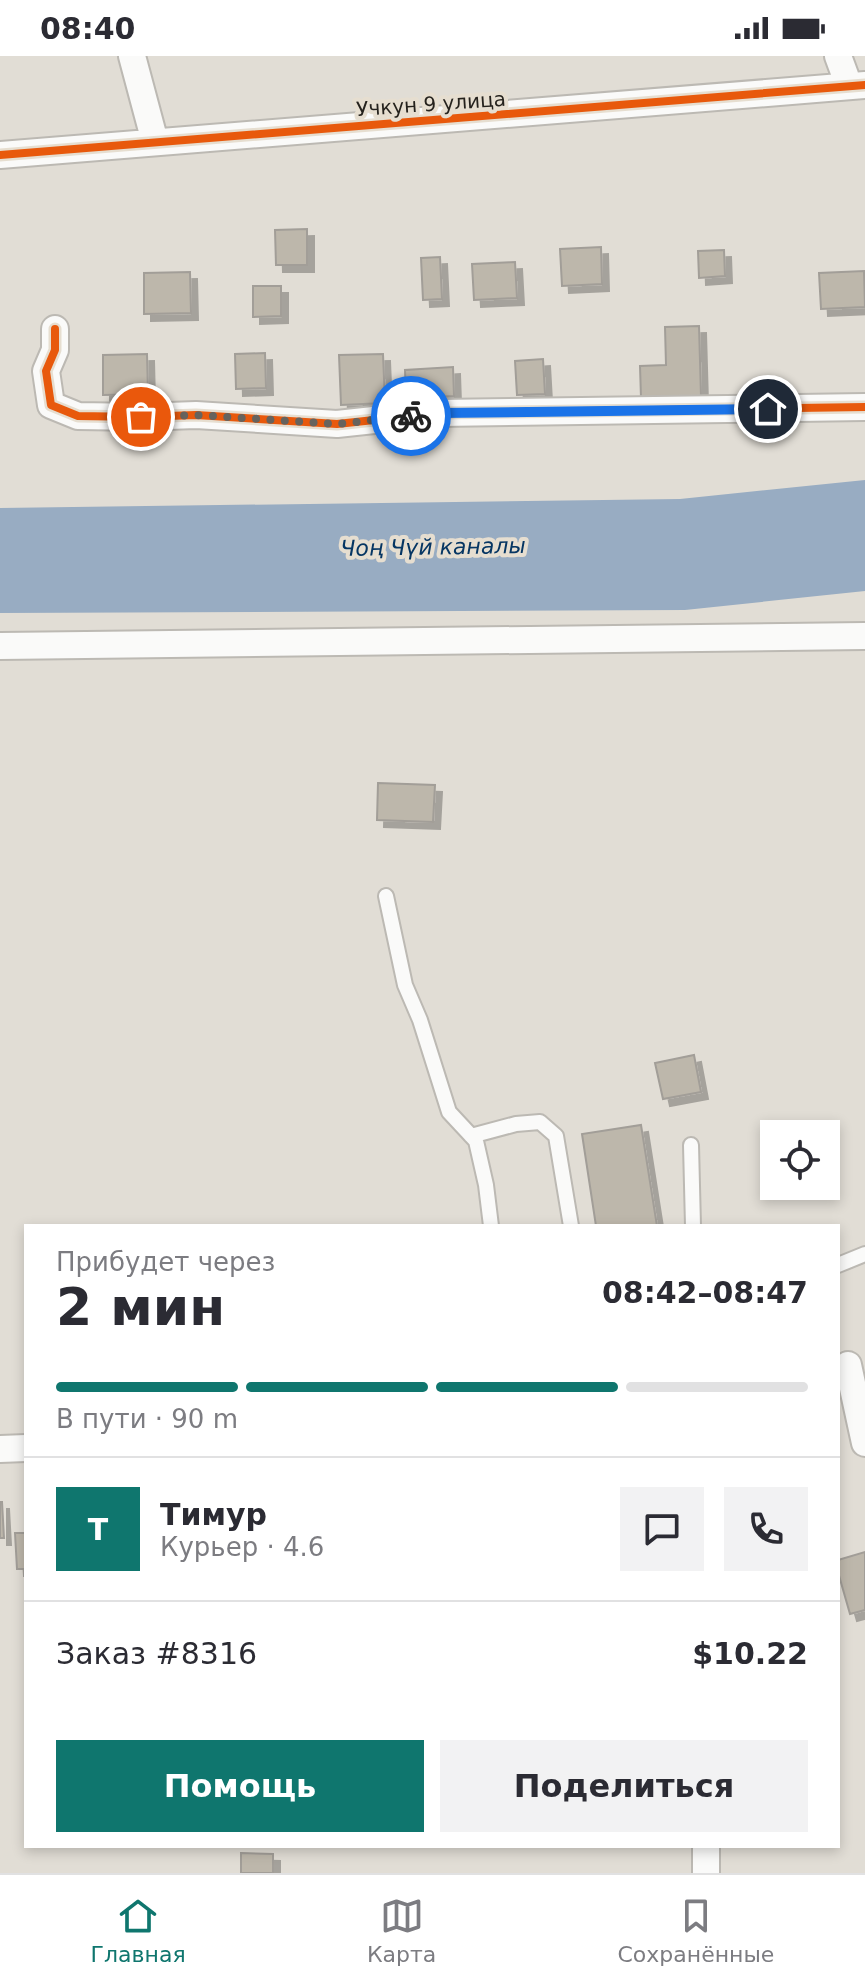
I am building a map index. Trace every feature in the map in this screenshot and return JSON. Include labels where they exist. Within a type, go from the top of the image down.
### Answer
[{"type":"street","points":[[132,56],[155,142]]},
{"type":"street","points":[[838,56],[857,86]]},
{"type":"street","name":"Учкун 9 улица","points":[[0,155],[857,86]]},
{"type":"street","points":[[55,329],[55,350],[46,371],[51,405],[78,416],[196,415],[337,424],[439,413],[865,407]]},
{"type":"street","points":[[0,646],[865,636]]},
{"type":"street","points":[[850,1365],[865,1443]]},
{"type":"street","points":[[0,1449],[24,1448]]},
{"type":"street","points":[[706,1848],[706,1873]]},
{"type":"lane","points":[[386,896],[405,985],[420,1020],[449,1112],[476,1141],[491,1224]]},
{"type":"lane","points":[[471,1136],[516,1124],[540,1122],[556,1136],[571,1224]]},
{"type":"lane","points":[[691,1145],[693,1224]]},
{"type":"lane","points":[[840,1264],[865,1254]]},
{"type":"water","name":"Чоң Чүй каналы","points":[[865,480],[865,591],[685,610],[0,613],[0,508],[680,499]]},
{"type":"building","points":[[307,229],[307,265],[276,265],[275,230]]},
{"type":"building","points":[[601,247],[602,284],[562,286],[560,249]]},
{"type":"building","points":[[724,250],[725,276],[699,278],[698,251]]},
{"type":"building","points":[[440,257],[442,299],[423,300],[421,258]]},
{"type":"building","points":[[515,262],[517,298],[474,300],[472,264]]},
{"type":"building","points":[[864,271],[865,307],[821,309],[819,273]]},
{"type":"building","points":[[190,272],[191,313],[144,314],[144,273]]},
{"type":"building","points":[[253,286],[281,286],[281,316],[253,317]]},
{"type":"building","points":[[699,326],[701,396],[641,398],[640,366],[666,365],[665,327]]},
{"type":"building","points":[[265,353],[266,388],[236,389],[235,354]]},
{"type":"building","points":[[147,354],[148,394],[103,395],[103,355]]},
{"type":"building","points":[[383,354],[385,403],[341,405],[339,355]]},
{"type":"building","points":[[543,359],[545,394],[517,395],[515,361]]},
{"type":"building","points":[[453,367],[454,396],[406,398],[405,370]]},
{"type":"building","points":[[378,783],[435,785],[433,822],[377,820]]},
{"type":"building","points":[[694,1055],[701,1092],[663,1099],[655,1063]]},
{"type":"building","points":[[641,1125],[657,1224],[596,1224],[582,1134]]},
{"type":"building","points":[[2,1502],[4,1538],[0,1538]]},
{"type":"building","points":[[15,1533],[24,1533],[24,1569],[17,1569]]},
{"type":"building","points":[[865,1552],[865,1610],[850,1614],[840,1579],[840,1559]]},
{"type":"building","points":[[241,1853],[273,1854],[273,1873],[241,1873]]},
{"type":"cycle path","points":[[0,155],[865,85]]},
{"type":"cycle path","points":[[55,329],[55,350],[46,371],[51,405],[78,416],[196,415],[337,424],[439,413],[865,407]]},
{"type":"way so far","points":[[141,417],[196,415],[337,424],[411,416]]},
{"type":"route","points":[[411,416],[439,413],[768,409]]}]
